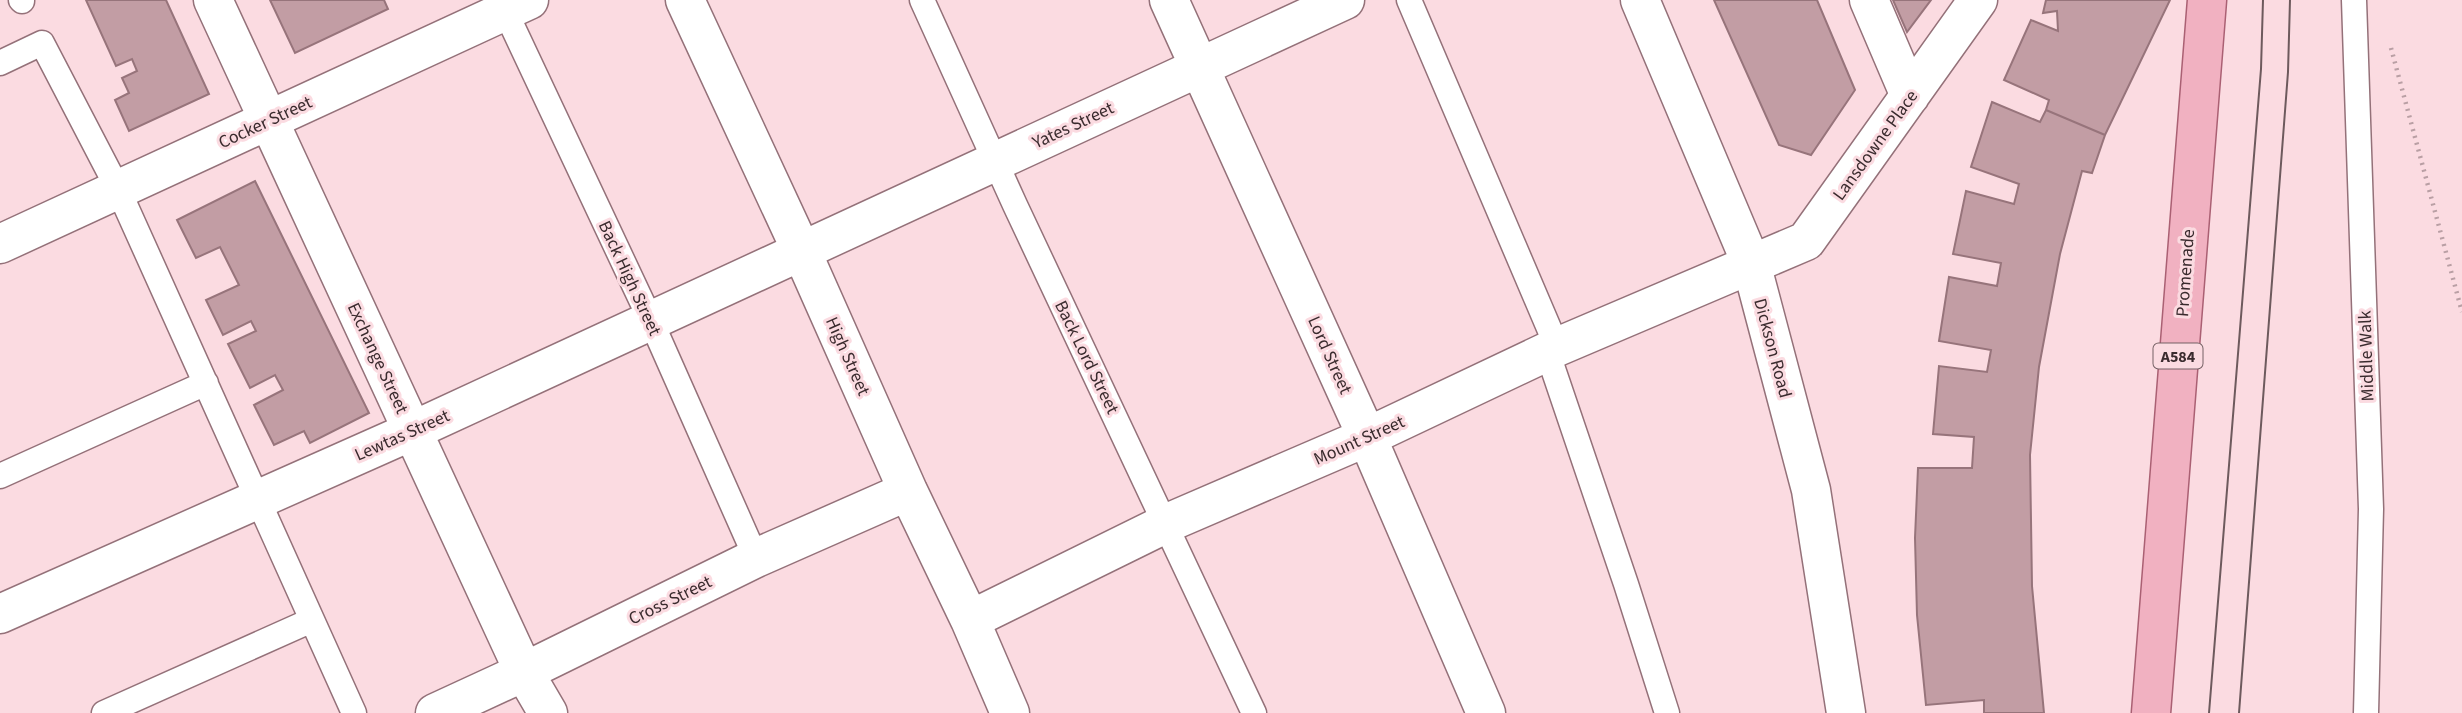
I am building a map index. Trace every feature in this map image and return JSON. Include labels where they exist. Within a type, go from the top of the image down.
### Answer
[{"type":"main road","name":"Promenade","points":[[2151,713],[2207,0]]},
{"type":"street","name":"Exchange Street","points":[[212,0],[524,673],[548,713]]},
{"type":"street","name":"High Street","points":[[685,0],[908,491],[970,620],[1010,713]]},
{"type":"street","name":"Lord Street","points":[[1169,0],[1367,438],[1486,713]]},
{"type":"street","name":"Yates Street","points":[[800,250],[1345,0]]},
{"type":"street","name":"Dickson Road","points":[[1640,0],[1751,263],[1811,490],[1846,713]]},
{"type":"street","points":[[1868,0],[1910,96]]},
{"type":"street","name":"Lansdowne Place","points":[[1751,263],[1806,241],[1978,0]]},
{"type":"street","name":"Cocker Street","points":[[0,244],[511,4]]},
{"type":"street","name":"Lewtas Street","points":[[0,614],[412,431],[800,250]]},
{"type":"street","name":"Mount Street","points":[[970,620],[1165,524],[1367,438],[1552,349],[1751,263]]},
{"type":"street","name":"Cross Street","points":[[435,713],[524,673],[756,558],[908,491]]},
{"type":"lane","name":"Back Lord Street","points":[[922,0],[995,162],[1254,713]]},
{"type":"lane","points":[[1409,0],[1552,349],[1667,713]]},
{"type":"lane","name":"Middle Walk","points":[[2354,0],[2371,509],[2366,713]]},
{"type":"lane","name":"Back High Street","points":[[511,4],[756,558]]},
{"type":"lane","points":[[0,63],[41,39],[118,190],[354,713]]},
{"type":"lane","points":[[0,476],[206,383]]},
{"type":"lane","points":[[104,713],[312,620]]},
{"type":"path","points":[[2389,39],[2462,312]]},
{"type":"building","points":[[86,0],[166,0],[209,94],[129,131],[115,100],[129,93],[122,78],[137,71],[132,59],[116,66]]},
{"type":"building","points":[[270,0],[384,0],[388,9],[295,53]]},
{"type":"building","points":[[1714,0],[1817,0],[1855,90],[1811,155],[1779,145]]},
{"type":"building","points":[[1893,0],[1931,0],[1907,32]]},
{"type":"building","points":[[2046,0],[2170,0],[2105,135],[2046,110],[2049,100],[2004,80],[2031,20],[2058,31],[2057,11],[2043,13]]},
{"type":"building","points":[[1992,102],[2040,122],[2046,110],[2105,135],[2092,173],[2082,171],[2060,254],[2039,367],[2030,455],[2032,586],[2044,713],[1984,713],[1984,700],[1926,705],[1917,615],[1915,538],[1918,468],[1972,468],[1974,437],[1933,434],[1939,366],[1987,372],[1991,350],[1939,341],[1949,277],[1997,286],[2001,263],[1953,254],[1966,191],[2014,204],[2019,184],[1971,167]]},
{"type":"building","points":[[255,181],[369,413],[310,443],[304,431],[274,445],[254,405],[283,390],[275,375],[250,388],[228,344],[256,331],[251,321],[223,335],[206,300],[239,285],[220,247],[196,258],[177,220]]},
{"type":"tram line","points":[[2209,713],[2261,69],[2263,0]]},
{"type":"tram line","points":[[2239,713],[2288,72],[2290,0]]}]
